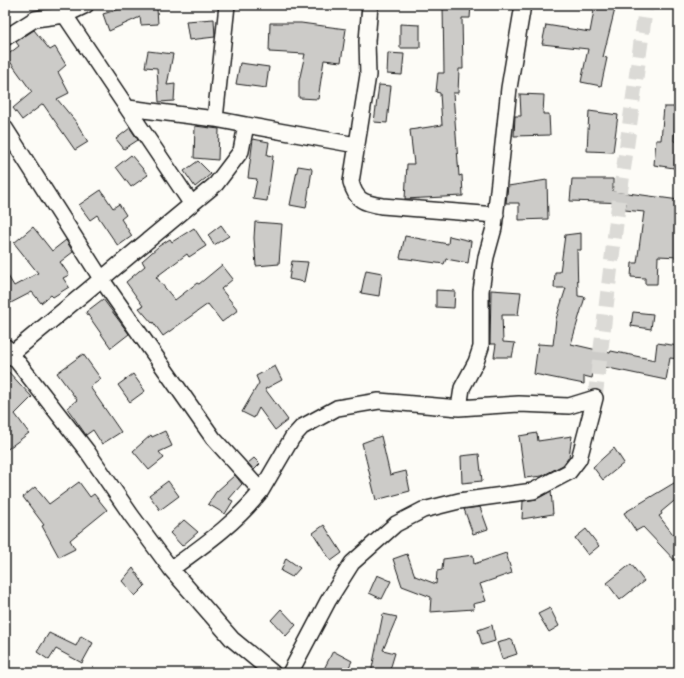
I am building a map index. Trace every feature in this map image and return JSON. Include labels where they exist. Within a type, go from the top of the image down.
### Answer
[{"type":"street","points":[[5,38],[35,19],[61,10],[86,5]]},
{"type":"street","points":[[215,119],[227,5]]},
{"type":"street","points":[[370,5],[367,42],[368,76],[364,110],[356,145],[351,182],[354,193],[368,204],[496,215]]},
{"type":"street","points":[[459,408],[462,388],[476,362],[481,347],[481,291],[496,215],[509,88],[523,5]]},
{"type":"street","points":[[61,10],[191,204]]},
{"type":"street","points":[[128,108],[215,119],[356,145]]},
{"type":"street","points":[[246,125],[241,151],[216,184],[102,280],[7,353],[87,450],[130,515],[171,570],[232,639],[273,673]]},
{"type":"street","points":[[5,128],[102,280],[213,438],[261,491]]},
{"type":"street","points":[[171,570],[220,533],[250,505],[261,491],[292,438],[302,427],[337,408],[379,401],[459,408],[518,404],[569,406],[594,398],[579,459],[569,472],[533,491],[459,501],[423,510],[396,524],[352,562],[328,601],[290,673]]},
{"type":"building","points":[[163,5],[157,9],[158,24],[141,25],[140,17],[109,31],[103,14],[123,8]]},
{"type":"building","points":[[443,5],[471,5],[470,18],[462,18],[463,69],[459,69],[458,93],[453,93],[459,176],[462,175],[463,196],[405,199],[407,164],[414,164],[410,130],[442,125],[440,93],[436,92],[438,73],[444,73]]},
{"type":"building","points":[[595,5],[616,5],[603,57],[607,58],[601,86],[581,82],[588,49],[542,44],[546,25],[590,32]]},
{"type":"building","points":[[214,19],[215,37],[189,40],[186,21]]},
{"type":"building","points":[[270,23],[301,23],[346,29],[341,62],[324,60],[318,99],[299,98],[299,81],[305,54],[269,52]]},
{"type":"building","points":[[400,24],[420,25],[420,48],[400,48]]},
{"type":"building","points":[[34,30],[50,50],[55,47],[66,65],[58,72],[69,93],[57,99],[76,122],[88,142],[75,150],[43,104],[22,120],[13,108],[32,92],[6,56],[19,46],[16,42]]},
{"type":"building","points":[[148,51],[173,54],[167,85],[175,84],[174,101],[159,102],[157,68],[145,67]]},
{"type":"building","points":[[388,53],[404,54],[402,75],[387,74]]},
{"type":"building","points":[[240,63],[269,67],[266,88],[236,84]]},
{"type":"building","points":[[379,85],[391,86],[387,123],[374,122]]},
{"type":"building","points":[[520,94],[544,95],[543,114],[549,114],[550,135],[514,136],[515,116],[521,116]]},
{"type":"building","points":[[664,107],[676,107],[674,141],[677,142],[674,168],[654,165],[656,140],[661,140]]},
{"type":"building","points":[[589,111],[618,115],[613,152],[587,151]]},
{"type":"building","points":[[195,126],[219,129],[218,160],[194,158]]},
{"type":"building","points":[[130,128],[138,140],[124,149],[116,139]]},
{"type":"building","points":[[253,139],[269,142],[267,155],[273,156],[267,201],[253,199],[257,179],[248,178]]},
{"type":"building","points":[[131,155],[148,175],[131,187],[116,167]]},
{"type":"building","points":[[198,161],[211,174],[195,187],[184,171]]},
{"type":"building","points":[[298,166],[311,168],[312,170],[306,208],[290,205]]},
{"type":"building","points":[[572,179],[613,179],[613,191],[679,200],[679,257],[658,256],[657,284],[645,284],[645,278],[631,277],[632,263],[637,263],[644,212],[625,210],[626,203],[570,201]]},
{"type":"building","points":[[547,180],[548,219],[519,220],[519,203],[506,203],[508,186]]},
{"type":"building","points":[[101,190],[113,208],[119,204],[126,215],[121,219],[132,236],[118,246],[97,215],[90,220],[79,205]]},
{"type":"building","points":[[255,222],[282,224],[279,264],[256,266],[254,238]]},
{"type":"building","points":[[221,225],[229,236],[214,245],[208,235]]},
{"type":"building","points":[[33,227],[52,251],[66,240],[73,252],[60,262],[69,275],[63,278],[69,287],[53,297],[51,295],[41,303],[32,292],[5,306],[5,271],[14,286],[38,273],[14,243]]},
{"type":"building","points":[[194,228],[206,246],[189,257],[187,254],[156,277],[175,300],[197,283],[199,284],[222,265],[233,279],[221,289],[238,310],[222,322],[208,304],[163,336],[153,322],[152,323],[139,308],[143,306],[126,282],[145,266],[142,261],[159,246],[170,239],[172,242]]},
{"type":"building","points":[[581,233],[581,250],[577,250],[578,296],[585,297],[571,344],[610,353],[611,351],[655,360],[657,343],[679,346],[679,359],[670,358],[666,380],[594,365],[592,378],[584,376],[584,384],[534,374],[538,344],[553,345],[556,319],[566,288],[554,288],[555,272],[560,272],[565,235]]},
{"type":"building","points":[[405,236],[448,244],[449,236],[471,241],[468,263],[446,259],[444,264],[400,258]]},
{"type":"building","points":[[292,261],[308,262],[304,282],[289,279]]},
{"type":"building","points":[[366,270],[382,273],[379,296],[361,293]]},
{"type":"building","points":[[436,290],[455,291],[454,308],[436,307]]},
{"type":"building","points":[[491,290],[521,292],[518,315],[502,315],[503,342],[515,343],[512,357],[494,357],[496,344],[490,344]]},
{"type":"building","points":[[103,299],[129,334],[111,348],[86,312]]},
{"type":"building","points":[[633,312],[653,314],[651,329],[631,326]]},
{"type":"building","points":[[83,354],[101,379],[90,387],[121,432],[102,444],[93,430],[86,435],[67,408],[77,400],[57,373]]},
{"type":"building","points":[[275,366],[282,380],[265,389],[288,420],[275,430],[259,408],[254,418],[242,412],[259,383],[256,376]]},
{"type":"building","points":[[5,368],[32,397],[15,414],[29,433],[5,451]]},
{"type":"building","points":[[133,374],[145,391],[130,402],[118,385]]},
{"type":"building","points":[[165,431],[172,446],[159,452],[164,458],[149,470],[133,451],[151,435],[152,437]]},
{"type":"building","points":[[537,433],[538,441],[572,436],[569,457],[563,465],[542,476],[525,478],[519,436]]},
{"type":"building","points":[[381,436],[390,475],[406,471],[410,491],[376,500],[362,443]]},
{"type":"building","points":[[614,448],[624,463],[603,480],[593,467]]},
{"type":"building","points":[[479,454],[482,481],[462,483],[461,456]]},
{"type":"building","points":[[254,458],[260,464],[254,470],[248,463]]},
{"type":"building","points":[[235,475],[242,484],[229,499],[233,501],[225,514],[208,504],[216,492]]},
{"type":"building","points":[[679,480],[679,497],[661,512],[662,514],[659,516],[679,542],[679,565],[643,527],[636,531],[624,513]]},
{"type":"building","points":[[168,481],[179,496],[160,510],[149,495]]},
{"type":"building","points":[[79,482],[90,497],[94,494],[107,510],[70,540],[75,549],[59,557],[42,526],[44,525],[23,497],[35,487],[49,504]]},
{"type":"building","points":[[551,491],[553,514],[522,519],[523,501],[537,499]]},
{"type":"building","points":[[480,507],[488,529],[473,534],[464,509]]},
{"type":"building","points":[[184,520],[198,532],[182,546],[170,533]]},
{"type":"building","points":[[324,525],[342,553],[331,561],[313,533]]},
{"type":"building","points":[[586,529],[599,546],[588,555],[575,538]]},
{"type":"building","points":[[506,553],[512,573],[480,584],[486,601],[473,604],[474,609],[430,612],[431,597],[402,586],[393,559],[407,554],[415,576],[436,584],[437,571],[442,570],[443,559],[473,555],[474,564]]},
{"type":"building","points":[[286,558],[300,568],[292,577],[281,571]]},
{"type":"building","points":[[631,564],[644,581],[620,600],[607,583]]},
{"type":"building","points":[[133,568],[145,586],[135,596],[122,581]]},
{"type":"building","points":[[377,575],[391,581],[382,599],[369,593]]},
{"type":"building","points":[[550,608],[559,626],[549,632],[538,614]]},
{"type":"building","points":[[281,609],[296,625],[286,636],[271,620]]},
{"type":"building","points":[[383,614],[397,617],[383,650],[395,653],[389,673],[371,673]]},
{"type":"building","points":[[492,625],[495,641],[482,645],[478,630]]},
{"type":"building","points":[[49,633],[76,646],[81,636],[93,643],[82,663],[56,649],[49,660],[37,652]]},
{"type":"building","points":[[512,639],[517,654],[502,659],[497,643]]},
{"type":"building","points":[[333,651],[352,661],[346,673],[322,673]]},
{"type":"tunnel","points":[[595,398],[616,224],[646,5]]}]
